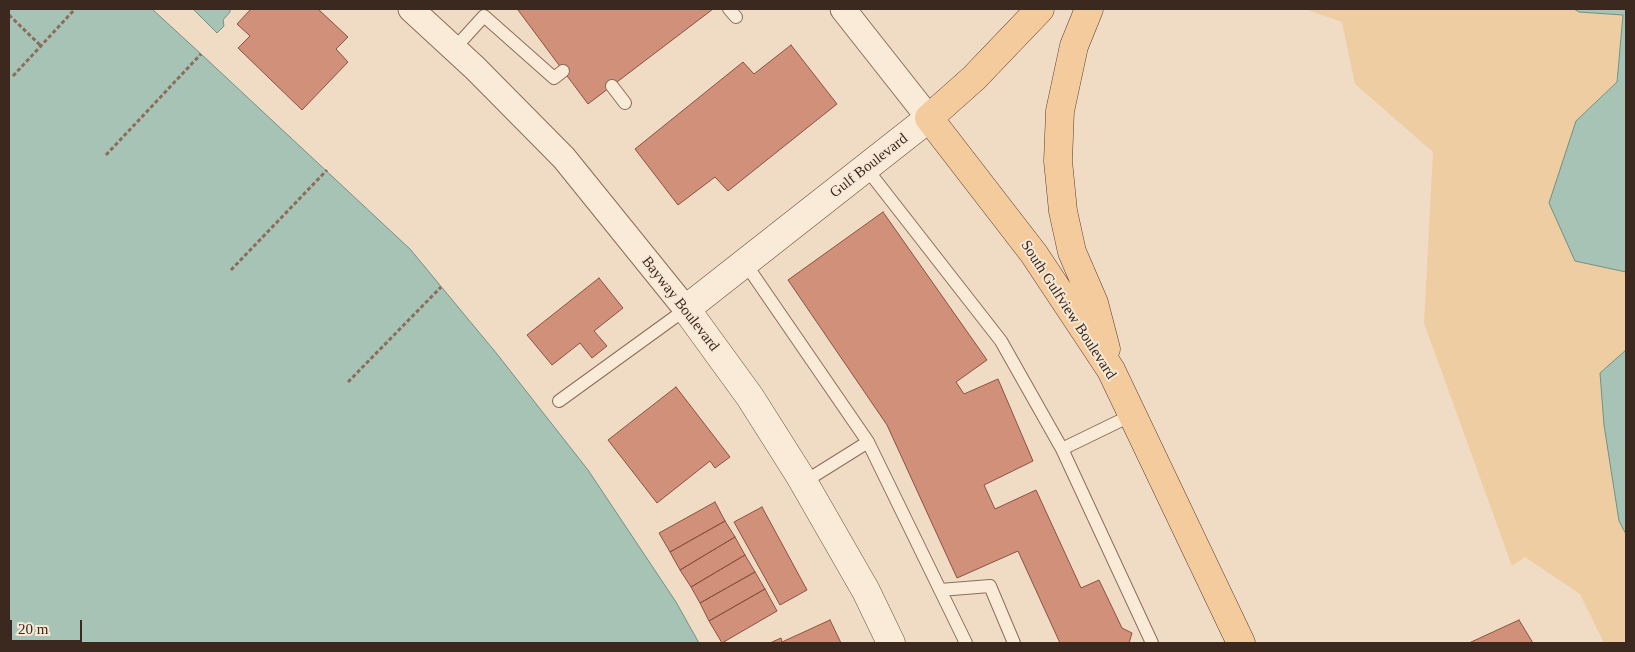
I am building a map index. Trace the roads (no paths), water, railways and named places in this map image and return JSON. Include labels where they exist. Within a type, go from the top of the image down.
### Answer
[{"type":"main road","name":"Gulf Boulevard","points":[[929,118],[974,78],[1040,9]]},
{"type":"main road","points":[[1089,9],[1074,46],[1060,111],[1058,161],[1063,211],[1072,252],[1094,303],[1111,370]]},
{"type":"main road","name":"South Gulfview Boulevard","points":[[929,118],[1034,254],[1111,370],[1241,643]]},
{"type":"street","name":"Bayway Boulevard","points":[[411,9],[564,158],[686,309],[750,397],[804,482],[866,591],[891,643]]},
{"type":"street","name":"South Gulfview Boulevard","points":[[843,9],[929,118]]},
{"type":"street","name":"Gulf Boulevard","points":[[686,309],[929,118]]},
{"type":"lane","points":[[454,49],[484,16],[554,78],[563,71]]},
{"type":"lane","points":[[612,86],[625,103]]},
{"type":"lane","points":[[866,168],[1001,341],[1062,448],[1152,643]]},
{"type":"lane","points":[[745,263],[868,442],[966,643]]},
{"type":"lane","points":[[559,401],[686,309]]},
{"type":"lane","points":[[1062,448],[1132,415]]},
{"type":"lane","points":[[804,482],[868,442]]},
{"type":"lane","points":[[940,590],[990,586],[1014,643]]}]
